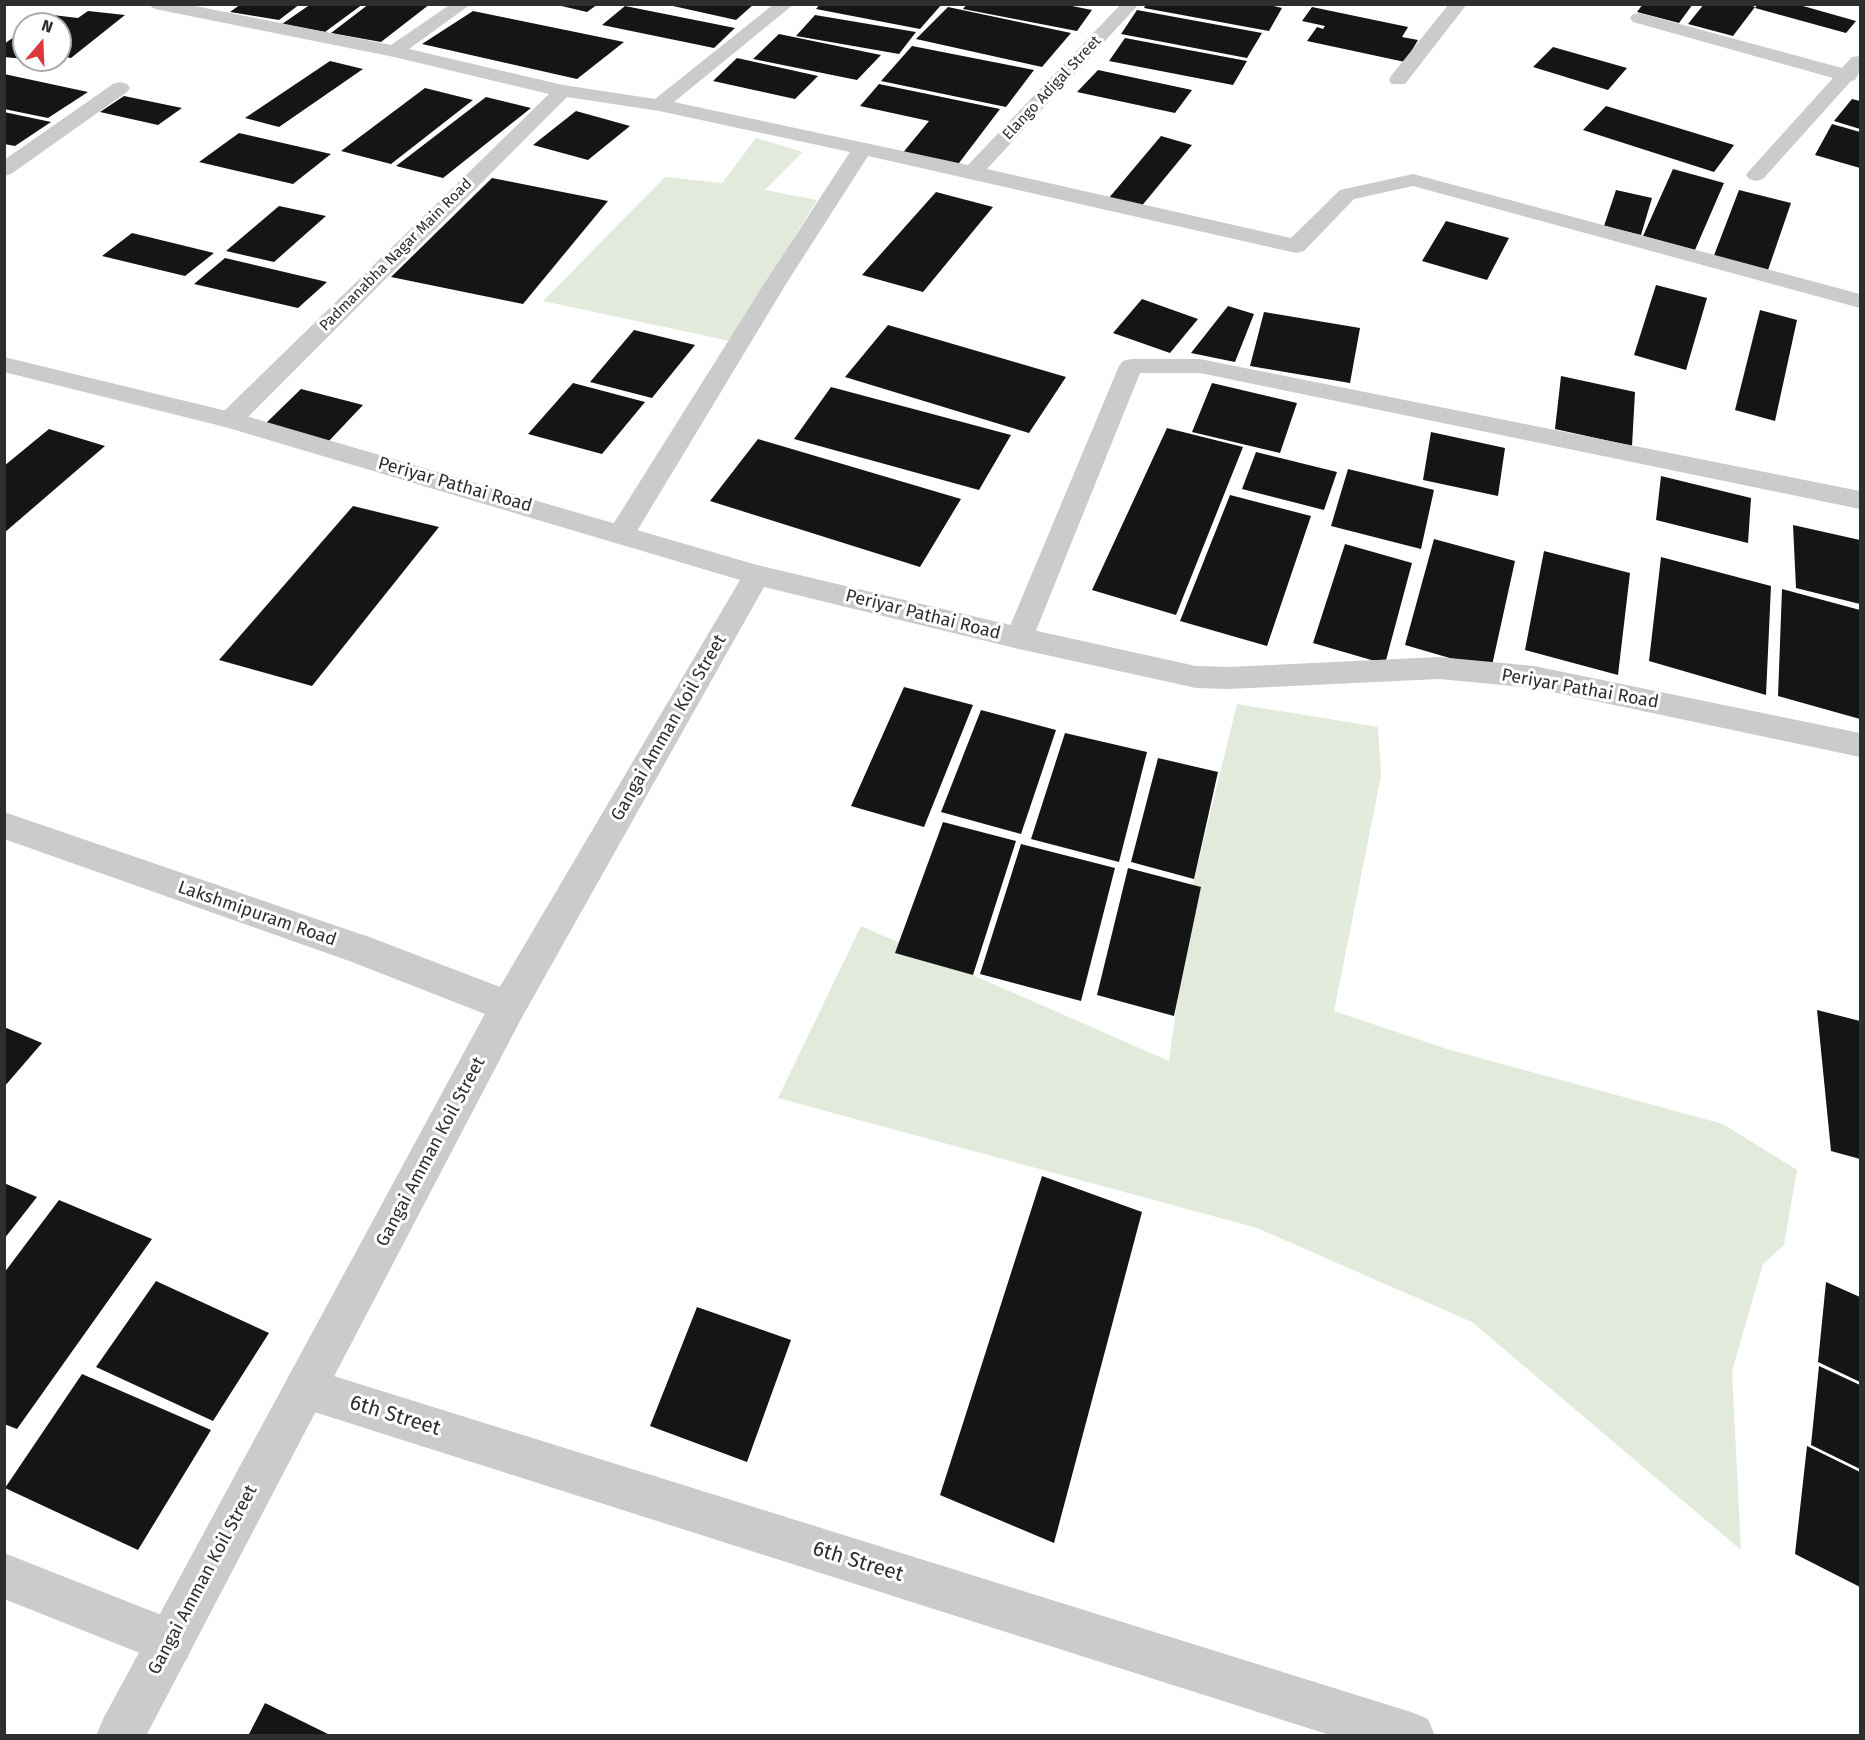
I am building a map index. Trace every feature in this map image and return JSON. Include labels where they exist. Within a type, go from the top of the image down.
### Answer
[{"type":"street","points":[[154,4],[394,51],[563,91],[659,105],[863,148],[1296,246],[1347,194],[1413,180],[1860,301]]},
{"type":"street","points":[[394,51],[464,4]]},
{"type":"street","points":[[659,105],[786,4]]},
{"type":"street","name":"Elango Adigal Street","points":[[974,172],[1131,4]]},
{"type":"street","points":[[1398,80],[1459,4]]},
{"type":"street","points":[[1639,18],[1848,76]]},
{"type":"street","points":[[1756,175],[1848,76],[1860,60]]},
{"type":"street","points":[[4,170],[120,88]]},
{"type":"street","name":"Padmanabha Nagar Main Road","points":[[230,420],[563,91]]},
{"type":"street","points":[[621,534],[775,284],[863,148]]},
{"type":"street","name":"Periyar Pathai Road","points":[[4,364],[230,420],[757,575],[1019,638],[1196,677],[1229,678],[1439,668],[1533,677],[1860,745]]},
{"type":"street","points":[[1019,638],[1131,366],[1200,366],[1860,500]]},
{"type":"street","name":"Gangai Amman Koil Street","points":[[120,1736],[508,1007],[757,575]]},
{"type":"street","name":"Lakshmipuram Road","points":[[4,825],[360,949],[508,1007]]},
{"type":"street","name":"6th Street","points":[[305,1388],[1411,1736]]},
{"type":"street","points":[[4,1576],[170,1642]]},
{"type":"shaded area","points":[[756,138],[803,152],[765,190],[817,200],[730,341],[543,301],[665,177],[722,183]]},
{"type":"shaded area","points":[[1237,704],[1378,727],[1381,776],[1334,1011],[1447,1049],[1723,1124],[1797,1170],[1784,1245],[1763,1264],[1732,1371],[1741,1550],[1472,1322],[1257,1228],[778,1098],[861,926],[1169,1061],[1194,879]]},
{"type":"building","points":[[241,4],[300,4],[279,20],[230,12]]},
{"type":"building","points":[[311,4],[363,4],[325,32],[282,24]]},
{"type":"building","points":[[369,4],[430,4],[381,42],[331,33]]},
{"type":"building","points":[[553,4],[598,4],[587,12]]},
{"type":"building","points":[[664,4],[754,4],[736,20]]},
{"type":"building","points":[[820,4],[942,4],[920,29],[816,9]]},
{"type":"building","points":[[967,4],[1062,4],[1092,10],[1077,31],[963,9]]},
{"type":"building","points":[[1146,4],[1265,4],[1282,8],[1269,31],[1144,8]]},
{"type":"building","points":[[1643,4],[1693,4],[1679,23],[1637,12]]},
{"type":"building","points":[[1704,4],[1747,4],[1755,7],[1733,36],[1688,24]]},
{"type":"building","points":[[1758,4],[1796,4],[1856,21],[1846,33],[1755,8]]},
{"type":"building","points":[[625,6],[735,28],[714,48],[602,25]]},
{"type":"building","points":[[948,7],[1071,33],[1042,67],[916,39]]},
{"type":"building","points":[[1312,7],[1408,27],[1402,37],[1418,40],[1405,62],[1307,41],[1317,27],[1323,29],[1325,26],[1302,21]]},
{"type":"building","points":[[1137,10],[1262,33],[1247,58],[1121,34]]},
{"type":"building","points":[[88,11],[125,15],[72,57],[72,17],[78,18]]},
{"type":"building","points":[[473,11],[624,42],[577,79],[422,44]]},
{"type":"building","points":[[815,15],[916,32],[899,54],[796,36]]},
{"type":"building","points":[[779,34],[881,55],[857,80],[753,59]]},
{"type":"building","points":[[12,38],[12,58],[4,57],[4,44]]},
{"type":"building","points":[[1125,38],[1247,61],[1233,85],[1109,61]]},
{"type":"building","points":[[912,46],[1034,70],[1006,107],[881,81]]},
{"type":"building","points":[[1553,47],[1627,68],[1608,90],[1533,67]]},
{"type":"building","points":[[737,58],[818,76],[795,99],[713,81]]},
{"type":"building","points":[[330,61],[363,69],[279,127],[245,118]]},
{"type":"building","points":[[1098,70],[1192,90],[1175,113],[1077,92]]},
{"type":"building","points":[[4,74],[88,92],[48,118],[4,109]]},
{"type":"building","points":[[879,84],[1000,109],[956,167],[901,155],[929,121],[860,106]]},
{"type":"building","points":[[425,88],[473,100],[391,164],[341,151]]},
{"type":"building","points":[[124,96],[182,108],[158,125],[100,112]]},
{"type":"building","points":[[486,97],[531,108],[443,178],[396,166]]},
{"type":"building","points":[[1852,99],[1860,101],[1860,129],[1834,121]]},
{"type":"building","points":[[1606,106],[1734,145],[1714,172],[1583,130]]},
{"type":"building","points":[[576,111],[630,126],[588,160],[533,145]]},
{"type":"building","points":[[4,112],[51,122],[15,146],[4,144]]},
{"type":"building","points":[[1832,124],[1860,132],[1860,168],[1815,155]]},
{"type":"building","points":[[239,133],[331,154],[293,184],[199,162]]},
{"type":"building","points":[[1161,136],[1192,145],[1140,208],[1108,199]]},
{"type":"building","points":[[1673,169],[1724,183],[1695,250],[1643,236]]},
{"type":"building","points":[[492,178],[608,201],[523,304],[391,277]]},
{"type":"building","points":[[1616,190],[1652,198],[1641,235],[1604,226]]},
{"type":"building","points":[[1739,190],[1791,203],[1767,273],[1713,258]]},
{"type":"building","points":[[936,192],[993,207],[923,292],[862,275]]},
{"type":"building","points":[[279,206],[326,216],[274,262],[226,251]]},
{"type":"building","points":[[1446,221],[1509,238],[1487,280],[1422,261]]},
{"type":"building","points":[[132,233],[214,253],[185,276],[102,256]]},
{"type":"building","points":[[225,258],[327,282],[298,308],[194,284]]},
{"type":"building","points":[[1656,285],[1707,298],[1686,370],[1634,355]]},
{"type":"building","points":[[1142,299],[1198,319],[1170,353],[1113,333]]},
{"type":"building","points":[[1228,306],[1254,314],[1235,362],[1191,353]]},
{"type":"building","points":[[1760,310],[1797,320],[1775,421],[1735,410]]},
{"type":"building","points":[[1264,312],[1360,328],[1350,383],[1250,366]]},
{"type":"building","points":[[888,325],[1066,377],[1029,433],[845,377]]},
{"type":"building","points":[[634,330],[695,345],[652,398],[590,382]]},
{"type":"building","points":[[1561,376],[1635,392],[1632,446],[1555,429]]},
{"type":"building","points":[[573,383],[645,402],[602,454],[528,434]]},
{"type":"building","points":[[1212,383],[1297,403],[1280,453],[1192,432]]},
{"type":"building","points":[[831,387],[1011,435],[979,490],[794,439]]},
{"type":"building","points":[[301,389],[363,405],[327,443],[263,426]]},
{"type":"building","points":[[1167,428],[1243,447],[1176,615],[1092,590]]},
{"type":"building","points":[[49,429],[105,446],[4,533],[4,466]]},
{"type":"building","points":[[1431,432],[1505,448],[1498,496],[1423,480]]},
{"type":"building","points":[[758,439],[961,499],[920,567],[710,501]]},
{"type":"building","points":[[1256,452],[1337,472],[1324,510],[1242,489]]},
{"type":"building","points":[[1348,469],[1434,490],[1421,549],[1331,526]]},
{"type":"building","points":[[1661,476],[1751,498],[1748,543],[1656,520]]},
{"type":"building","points":[[1230,495],[1311,516],[1267,646],[1180,621]]},
{"type":"building","points":[[353,506],[439,527],[312,686],[219,660]]},
{"type":"building","points":[[1793,525],[1860,540],[1860,604],[1796,588]]},
{"type":"building","points":[[1434,539],[1515,561],[1491,670],[1405,645]]},
{"type":"building","points":[[1345,544],[1412,563],[1385,664],[1313,643]]},
{"type":"building","points":[[1544,551],[1630,573],[1618,675],[1525,650]]},
{"type":"building","points":[[1661,557],[1771,586],[1766,695],[1649,661]]},
{"type":"building","points":[[1782,589],[1860,610],[1860,719],[1778,696]]},
{"type":"building","points":[[904,687],[973,705],[924,827],[851,806]]},
{"type":"building","points":[[981,710],[1056,730],[1021,834],[941,812]]},
{"type":"building","points":[[1065,733],[1147,752],[1119,862],[1031,839]]},
{"type":"building","points":[[1158,758],[1218,772],[1194,879],[1131,862]]},
{"type":"building","points":[[943,822],[1016,841],[973,975],[895,953]]},
{"type":"building","points":[[1021,844],[1115,868],[1081,1001],[980,974]]},
{"type":"building","points":[[1128,868],[1201,887],[1174,1016],[1097,995]]},
{"type":"building","points":[[1817,1010],[1860,1021],[1860,1159],[1831,1151]]},
{"type":"building","points":[[4,1027],[42,1043],[4,1087]]},
{"type":"building","points":[[1042,1176],[1142,1212],[1054,1543],[940,1495]]},
{"type":"building","points":[[4,1183],[37,1197],[4,1239]]},
{"type":"building","points":[[59,1200],[152,1239],[17,1429],[4,1424],[4,1273]]},
{"type":"building","points":[[156,1281],[269,1333],[213,1421],[96,1367]]},
{"type":"building","points":[[1826,1282],[1860,1297],[1860,1382],[1818,1362]]},
{"type":"building","points":[[697,1307],[791,1340],[747,1462],[650,1426]]},
{"type":"building","points":[[1819,1366],[1860,1385],[1860,1469],[1811,1445]]},
{"type":"building","points":[[82,1374],[211,1430],[138,1550],[5,1488]]},
{"type":"building","points":[[1807,1446],[1860,1472],[1860,1587],[1795,1554]]},
{"type":"building","points":[[265,1703],[332,1736],[248,1736]]}]
